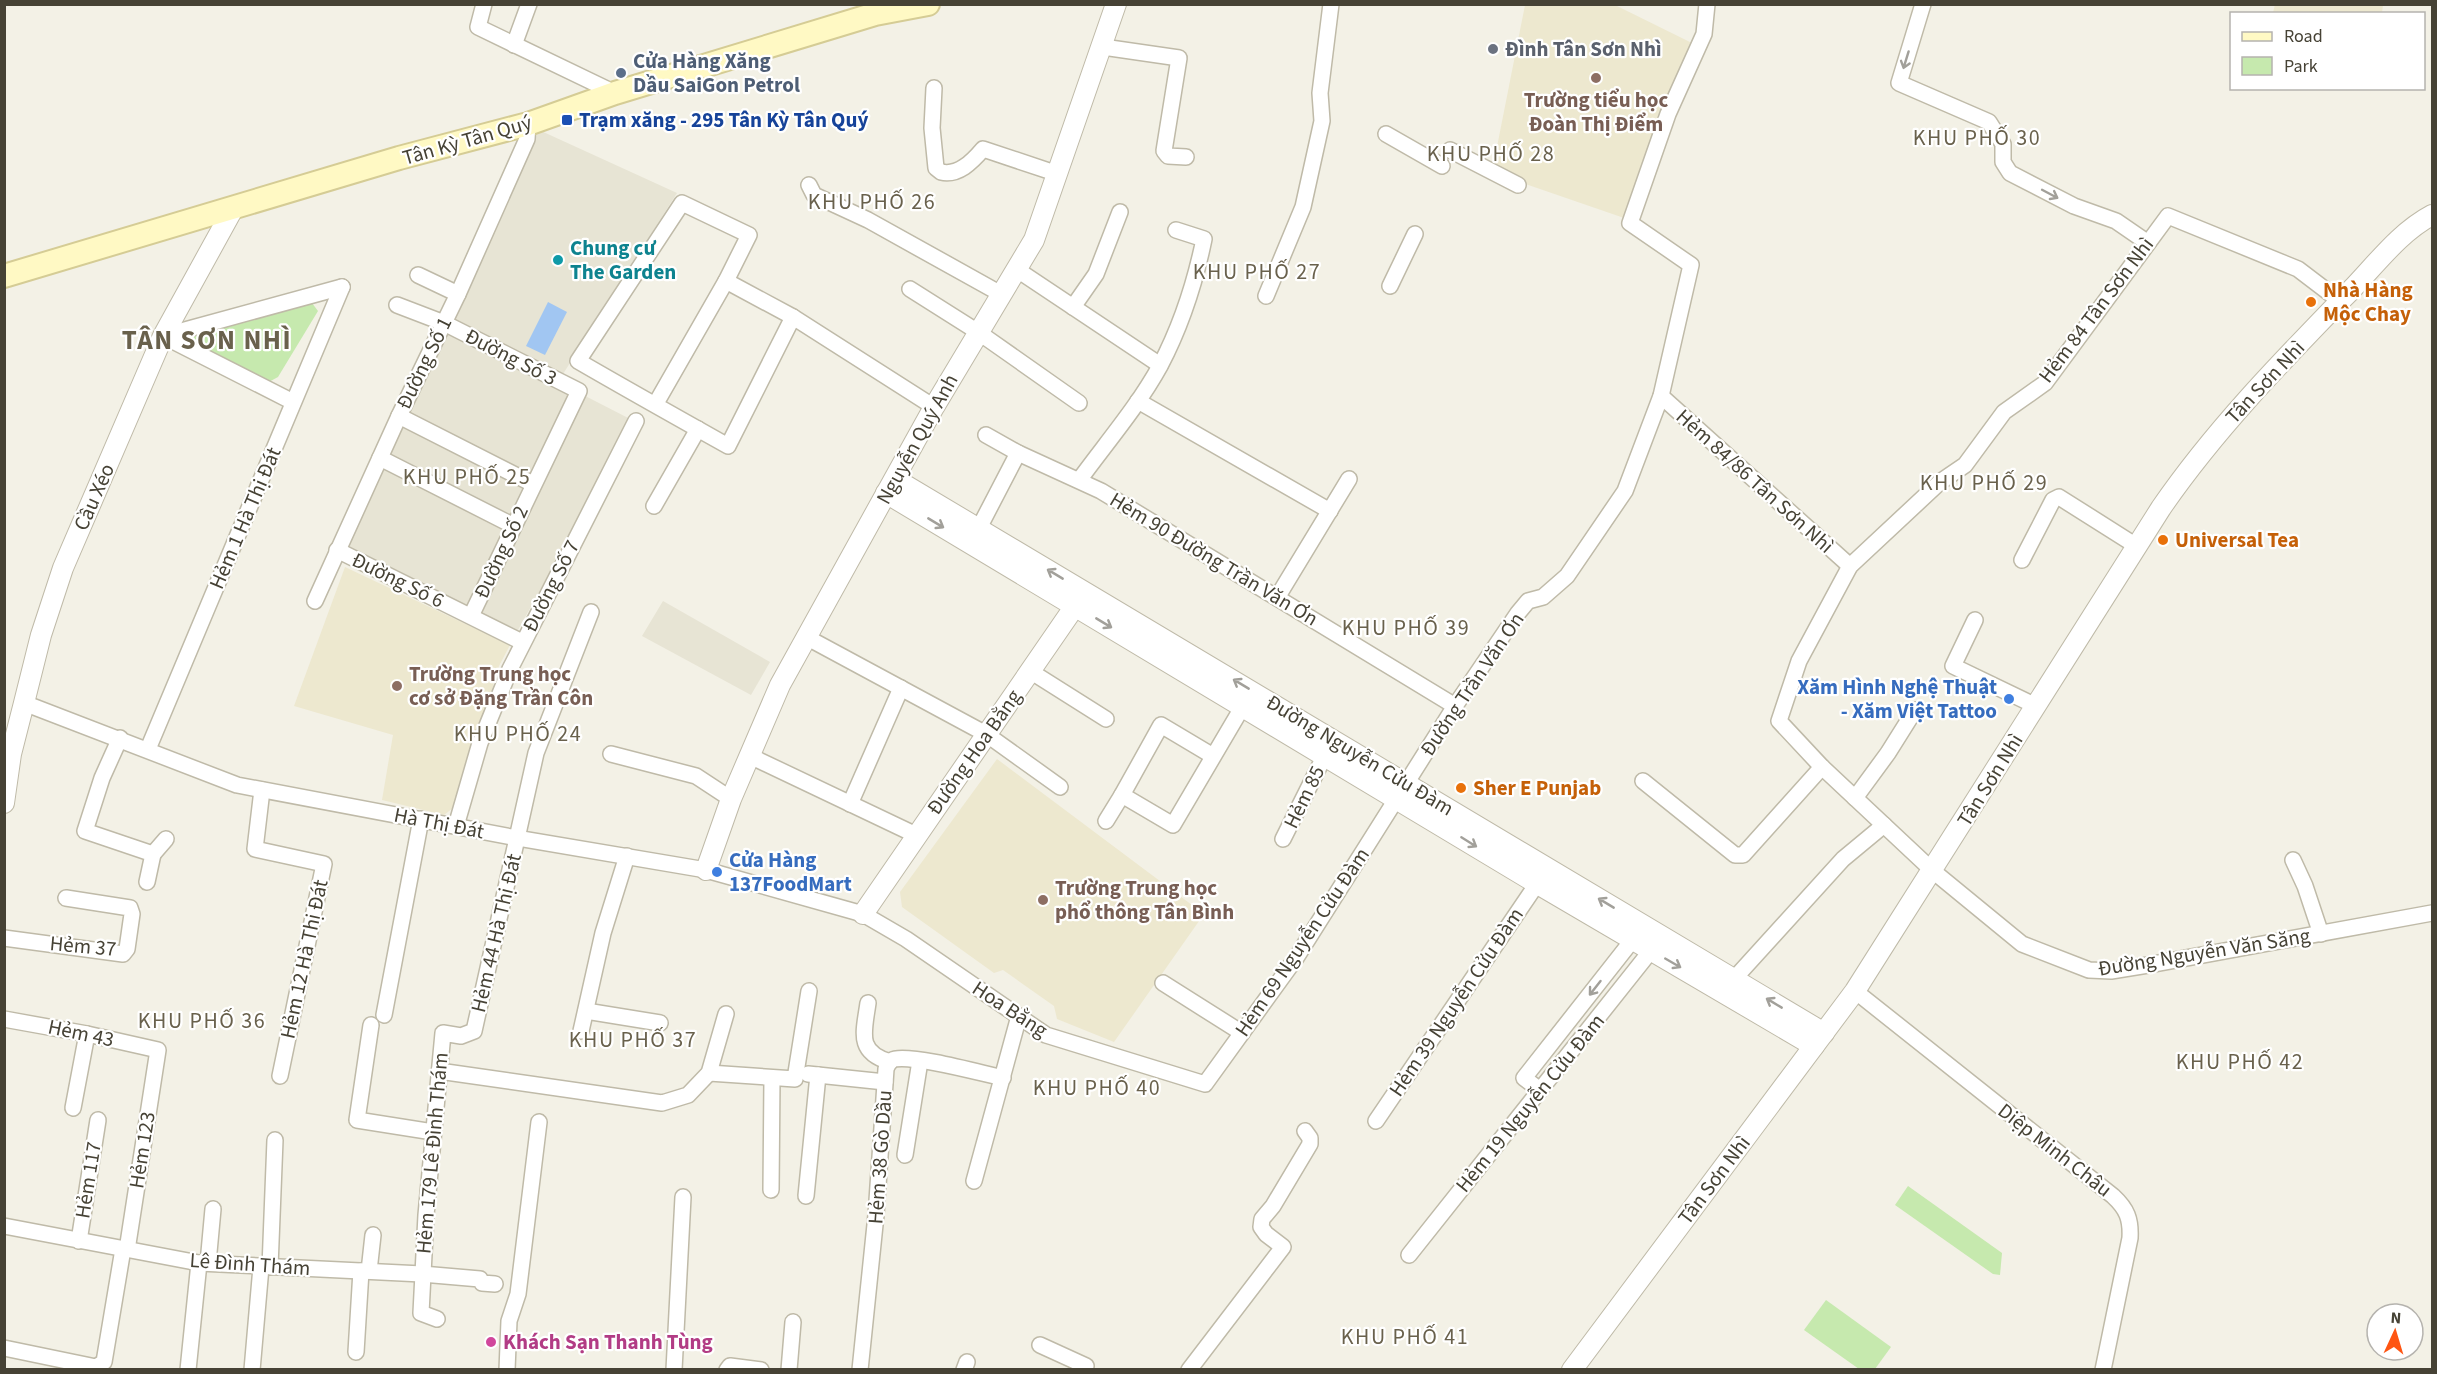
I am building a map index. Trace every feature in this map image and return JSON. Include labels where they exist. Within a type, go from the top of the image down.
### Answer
[{"type":"main road","name":"Tân Kỳ Tân Quý","points":[[4,276],[399,159],[528,124],[615,93],[875,14],[928,4]]},
{"type":"street","points":[[484,4],[478,27],[615,93]]},
{"type":"street","points":[[514,45],[529,4]]},
{"type":"street","name":"Nguyễn Quý Anh","points":[[706,870],[732,799],[780,685],[934,407],[1034,240],[1103,47],[1116,4]]},
{"type":"street","points":[[1266,296],[1303,207],[1322,121],[1320,93],[1331,4]]},
{"type":"street","name":"Đường Trần Văn Ơn","points":[[1402,790],[1518,612],[1527,601],[1543,597],[1567,576],[1625,491],[1661,396],[1691,265],[1630,223],[1668,114],[1704,34],[1707,4]]},
{"type":"street","points":[[1923,4],[1899,82],[1989,122],[2003,144],[2002,162],[2010,173],[2074,206],[2116,221],[2148,243]]},
{"type":"street","points":[[1103,47],[1179,58],[1164,151],[1168,156],[1186,157]]},
{"type":"street","points":[[934,88],[932,128],[936,168],[940,172],[954,172],[971,163],[983,149],[1058,174]]},
{"type":"street","name":"Đường Số 1","points":[[315,601],[399,416],[458,294],[526,138],[528,124]]},
{"type":"street","points":[[1386,134],[1442,166]]},
{"type":"street","points":[[1450,150],[1518,185]]},
{"type":"street","points":[[809,185],[814,195],[897,235],[1002,294]]},
{"type":"street","points":[[655,405],[749,236],[682,203],[578,361],[655,405],[728,446],[793,317]]},
{"type":"street","name":"Cầu Xéo","points":[[4,803],[11,754],[41,635],[63,568],[164,336],[233,209]]},
{"type":"street","points":[[1073,307],[1096,274],[1120,212]]},
{"type":"street","name":"Tân Sơn Nhì","points":[[1572,1370],[1855,991],[2161,508],[2199,455],[2340,301],[2408,231],[2433,215]]},
{"type":"street","name":"Hẻm 84 Tân Sơn Nhì","points":[[1779,722],[1799,661],[1850,566],[1940,482],[1965,465],[2004,412],[2045,383],[2168,216],[2298,269],[2340,301]]},
{"type":"street","points":[[1080,479],[1138,401],[1160,365],[1181,319],[1197,274],[1204,239],[1176,230]]},
{"type":"street","points":[[1390,286],[1415,234]]},
{"type":"street","points":[[1016,269],[1160,365]]},
{"type":"street","points":[[418,275],[458,294]]},
{"type":"street","points":[[726,281],[793,317],[934,407]]},
{"type":"street","name":"Hẻm 1 Hà Thị Đát","points":[[148,749],[342,286],[164,336]]},
{"type":"street","points":[[910,289],[978,332],[1078,403]]},
{"type":"street","name":"Đường Số 3","points":[[397,305],[444,323],[579,391]]},
{"type":"street","points":[[164,336],[293,402]]},
{"type":"street","name":"Đường Số 2","points":[[471,616],[579,391]]},
{"type":"street","name":"Hẻm 84/86 Tân Sơn Nhì","points":[[1661,396],[1850,566]]},
{"type":"street","points":[[1138,401],[1330,511]]},
{"type":"street","points":[[399,416],[533,484]]},
{"type":"street","name":"Đường Số 7","points":[[456,826],[480,743],[522,642],[636,421]]},
{"type":"street","points":[[654,506],[698,429]]},
{"type":"street","name":"Hẻm 90 Đường Trần Văn Ơn","points":[[986,435],[1018,453],[1080,479],[1278,596],[1292,607],[1455,706]]},
{"type":"street","points":[[978,528],[1018,453]]},
{"type":"street","points":[[380,458],[513,526]]},
{"type":"street","points":[[1278,596],[1349,479]]},
{"type":"street","name":"Đường Nguyễn Cửu Đàm","points":[[891,486],[978,528],[1243,706],[1325,755],[1402,790]]},
{"type":"street","name":"Đường Nguyễn Cửu Đàm","points":[[891,486],[1819,1039]]},
{"type":"street","points":[[2022,560],[2053,500],[2059,497],[2138,547]]},
{"type":"street","name":"Đường Số 6","points":[[337,550],[522,642]]},
{"type":"street","name":"Đường Hoa Bằng","points":[[863,914],[986,734],[1082,600]]},
{"type":"street","points":[[518,838],[536,753],[591,612]]},
{"type":"street","points":[[1975,620],[1953,666],[2036,706]]},
{"type":"street","points":[[806,637],[986,734],[1060,787]]},
{"type":"street","points":[[1030,671],[1106,719]]},
{"type":"street","points":[[850,804],[901,688]]},
{"type":"street","name":"Hà Thị Đát","points":[[24,703],[120,738],[216,778],[262,790],[518,838],[706,870],[863,914]]},
{"type":"street","points":[[1122,795],[1173,825],[1243,706]]},
{"type":"street","points":[[1855,798],[1888,753],[1915,710]]},
{"type":"street","name":"Đường Nguyễn Văn Săng","points":[[1779,722],[1821,767],[1933,871],[2022,944],[2089,970],[2111,971],[2148,965],[2433,913]]},
{"type":"street","points":[[1106,821],[1161,725],[1213,756]]},
{"type":"street","points":[[120,738],[102,778],[85,831],[153,854]]},
{"type":"street","points":[[611,754],[696,776],[732,799]]},
{"type":"street","name":"Hẻm 85","points":[[1283,839],[1325,755]]},
{"type":"street","points":[[750,756],[916,835]]},
{"type":"street","points":[[1643,781],[1735,855],[1743,855],[1821,767]]},
{"type":"street","name":"Hẻm 12 Hà Thị Đát","points":[[262,790],[255,849],[324,864],[280,1076]]},
{"type":"street","name":"Hẻm 69 Nguyễn Cửu Đàm","points":[[1205,1084],[1296,958],[1402,790]]},
{"type":"street","points":[[384,1015],[421,819]]},
{"type":"street","points":[[1734,979],[1843,859],[1884,825]]},
{"type":"street","name":"Hẻm 44 Hà Thị Đát","points":[[443,1033],[461,1036],[474,1031],[518,838]]},
{"type":"street","points":[[147,882],[153,854],[166,839]]},
{"type":"street","points":[[581,1031],[603,933],[627,856]]},
{"type":"street","points":[[2293,860],[2305,886],[2321,934]]},
{"type":"street","name":"Hẻm 39 Nguyễn Cửu Đàm","points":[[1376,1121],[1542,876]]},
{"type":"street","name":"Hẻm 37","points":[[4,938],[123,954],[127,949],[132,914],[130,908],[66,898]]},
{"type":"street","name":"Hoa Bằng","points":[[863,914],[906,939],[1046,1035],[1205,1084]]},
{"type":"street","points":[[1540,1090],[1524,1078],[1638,933]]},
{"type":"street","name":"Đường Nguyễn Cửu Đàm","points":[[1657,944],[1734,979],[1819,1039]]},
{"type":"street","name":"Hẻm 19 Nguyễn Cửu Đàm","points":[[1409,1255],[1657,944]]},
{"type":"street","points":[[1163,983],[1242,1033]]},
{"type":"street","points":[[796,1076],[809,991]]},
{"type":"street","name":"Diệp Minh Châu","points":[[1855,991],[2114,1196],[2127,1210],[2130,1238],[2103,1370]]},
{"type":"street","points":[[868,1004],[865,1046],[878,1058],[890,1062]]},
{"type":"street","points":[[586,1011],[660,1023]]},
{"type":"street","points":[[439,1071],[662,1103],[688,1095],[709,1073],[726,1014]]},
{"type":"street","points":[[1574,1015],[1591,1027]]},
{"type":"street","points":[[974,1181],[1004,1078],[1019,1016]]},
{"type":"street","name":"Hẻm 43","points":[[4,1019],[158,1050]]},
{"type":"street","points":[[370,1024],[357,1120],[434,1132]]},
{"type":"street","name":"Hẻm 179 Lê Đình Thám","points":[[437,1319],[421,1313],[422,1274],[443,1033]]},
{"type":"street","points":[[73,1108],[87,1034]]},
{"type":"street","name":"Hẻm 123","points":[[4,1348],[96,1367],[104,1362],[158,1050]]},
{"type":"street","name":"Hẻm 38 Gò Dầu","points":[[860,1370],[876,1215],[886,1069],[894,1059],[920,1061],[1004,1078]]},
{"type":"street","points":[[905,1155],[920,1061]]},
{"type":"street","points":[[709,1073],[772,1077],[818,1075],[885,1082]]},
{"type":"street","points":[[806,1196],[818,1075]]},
{"type":"street","points":[[771,1190],[772,1077]]},
{"type":"street","name":"Hẻm 117","points":[[79,1241],[98,1120]]},
{"type":"street","points":[[507,1370],[509,1321],[518,1294],[539,1122]]},
{"type":"street","points":[[1189,1370],[1283,1247],[1266,1234],[1261,1227],[1262,1219],[1273,1206],[1310,1144],[1310,1138],[1305,1131]]},
{"type":"street","points":[[252,1370],[266,1267],[274,1140]]},
{"type":"street","points":[[674,1370],[683,1197]]},
{"type":"street","points":[[188,1370],[213,1209]]},
{"type":"street","name":"Lê Đình Thám","points":[[4,1226],[203,1263],[422,1274],[480,1279],[482,1283],[495,1284]]},
{"type":"street","points":[[356,1352],[365,1271],[373,1235]]},
{"type":"street","points":[[789,1370],[793,1322]]},
{"type":"street","points":[[1040,1345],[1086,1366],[1084,1370]]},
{"type":"street","points":[[728,1370],[730,1366],[761,1370]]},
{"type":"shaded area","points":[[2275,4],[2383,4],[2382,12],[2273,12]]},
{"type":"shaded area","name":"Trường tiểu học Đoàn Thị Điểm","points":[[1525,5],[1615,5],[1696,45],[1627,219],[1520,182],[1493,167]]},
{"type":"shaded area","points":[[539,130],[677,193],[558,382],[634,421],[518,630],[341,548]]},
{"type":"shaded area","name":"Trường Trung học cơ sở Đặng Trần Côn","points":[[345,567],[510,645],[499,666],[458,804],[444,815],[382,800],[393,735],[294,706]]},
{"type":"shaded area","points":[[663,601],[770,662],[751,695],[642,636]]},
{"type":"shaded area","name":"Trường Trung học phổ thông Tân Bình","points":[[997,759],[1204,914],[1114,1042],[1057,1019],[1054,1006],[1003,970],[994,973],[902,907],[900,892]]},
{"type":"green space","points":[[312,303],[318,311],[278,377],[265,384],[193,341],[194,333]]},
{"type":"green space","points":[[1908,1186],[2002,1253],[2000,1275],[1993,1274],[1895,1205]]},
{"type":"green space","points":[[1826,1300],[1891,1347],[1875,1369],[1859,1369],[1804,1330]]},
{"type":"water","points":[[548,302],[567,312],[545,355],[526,346]]},
{"type":"place","name":"Đình Tân Sơn Nhì","points":[[1493,49]]},
{"type":"place","name":"Cửa Hàng Xăng Dầu SaiGon Petrol","points":[[621,73]]},
{"type":"place","name":"Trường tiểu học Đoàn Thị Điểm","points":[[1596,78]]},
{"type":"place","name":"Trạm xăng - 295 Tân Kỳ Tân Quý","points":[[567,120]]},
{"type":"place","name":"Chung cư The Garden","points":[[558,260]]},
{"type":"place","name":"Nhà Hàng Mộc Chay","points":[[2311,302]]},
{"type":"place","name":"Universal Tea","points":[[2163,540]]},
{"type":"place","name":"Trường Trung học cơ sở Đặng Trần Côn","points":[[397,686]]},
{"type":"place","name":"Xăm Hình Nghệ Thuật - Xăm Việt Tattoo","points":[[2009,699]]},
{"type":"place","name":"Sher E Punjab","points":[[1461,788]]},
{"type":"place","name":"Cửa Hàng 137FoodMart","points":[[717,872]]},
{"type":"place","name":"Trường Trung học phổ thông Tân Bình","points":[[1043,900]]},
{"type":"place","name":"Khách Sạn Thanh Tùng","points":[[491,1342]]},
{"type":"district","name":"KHU PHỐ 30","points":[[1977,137]]},
{"type":"district","name":"KHU PHỐ 28","points":[[1491,153]]},
{"type":"district","name":"KHU PHỐ 26","points":[[872,201]]},
{"type":"district","name":"KHU PHỐ 27","points":[[1257,271]]},
{"type":"district","name":"TÂN SƠN NHÌ","points":[[207,340]]},
{"type":"district","name":"KHU PHỐ 25","points":[[467,476]]},
{"type":"district","name":"KHU PHỐ 29","points":[[1984,482]]},
{"type":"district","name":"KHU PHỐ 39","points":[[1406,627]]},
{"type":"district","name":"KHU PHỐ 24","points":[[518,733]]},
{"type":"district","name":"KHU PHỐ 36","points":[[202,1020]]},
{"type":"district","name":"KHU PHỐ 37","points":[[633,1039]]},
{"type":"district","name":"KHU PHỐ 42","points":[[2240,1061]]},
{"type":"district","name":"KHU PHỐ 40","points":[[1097,1087]]},
{"type":"district","name":"KHU PHỐ 41","points":[[1405,1336]]}]
